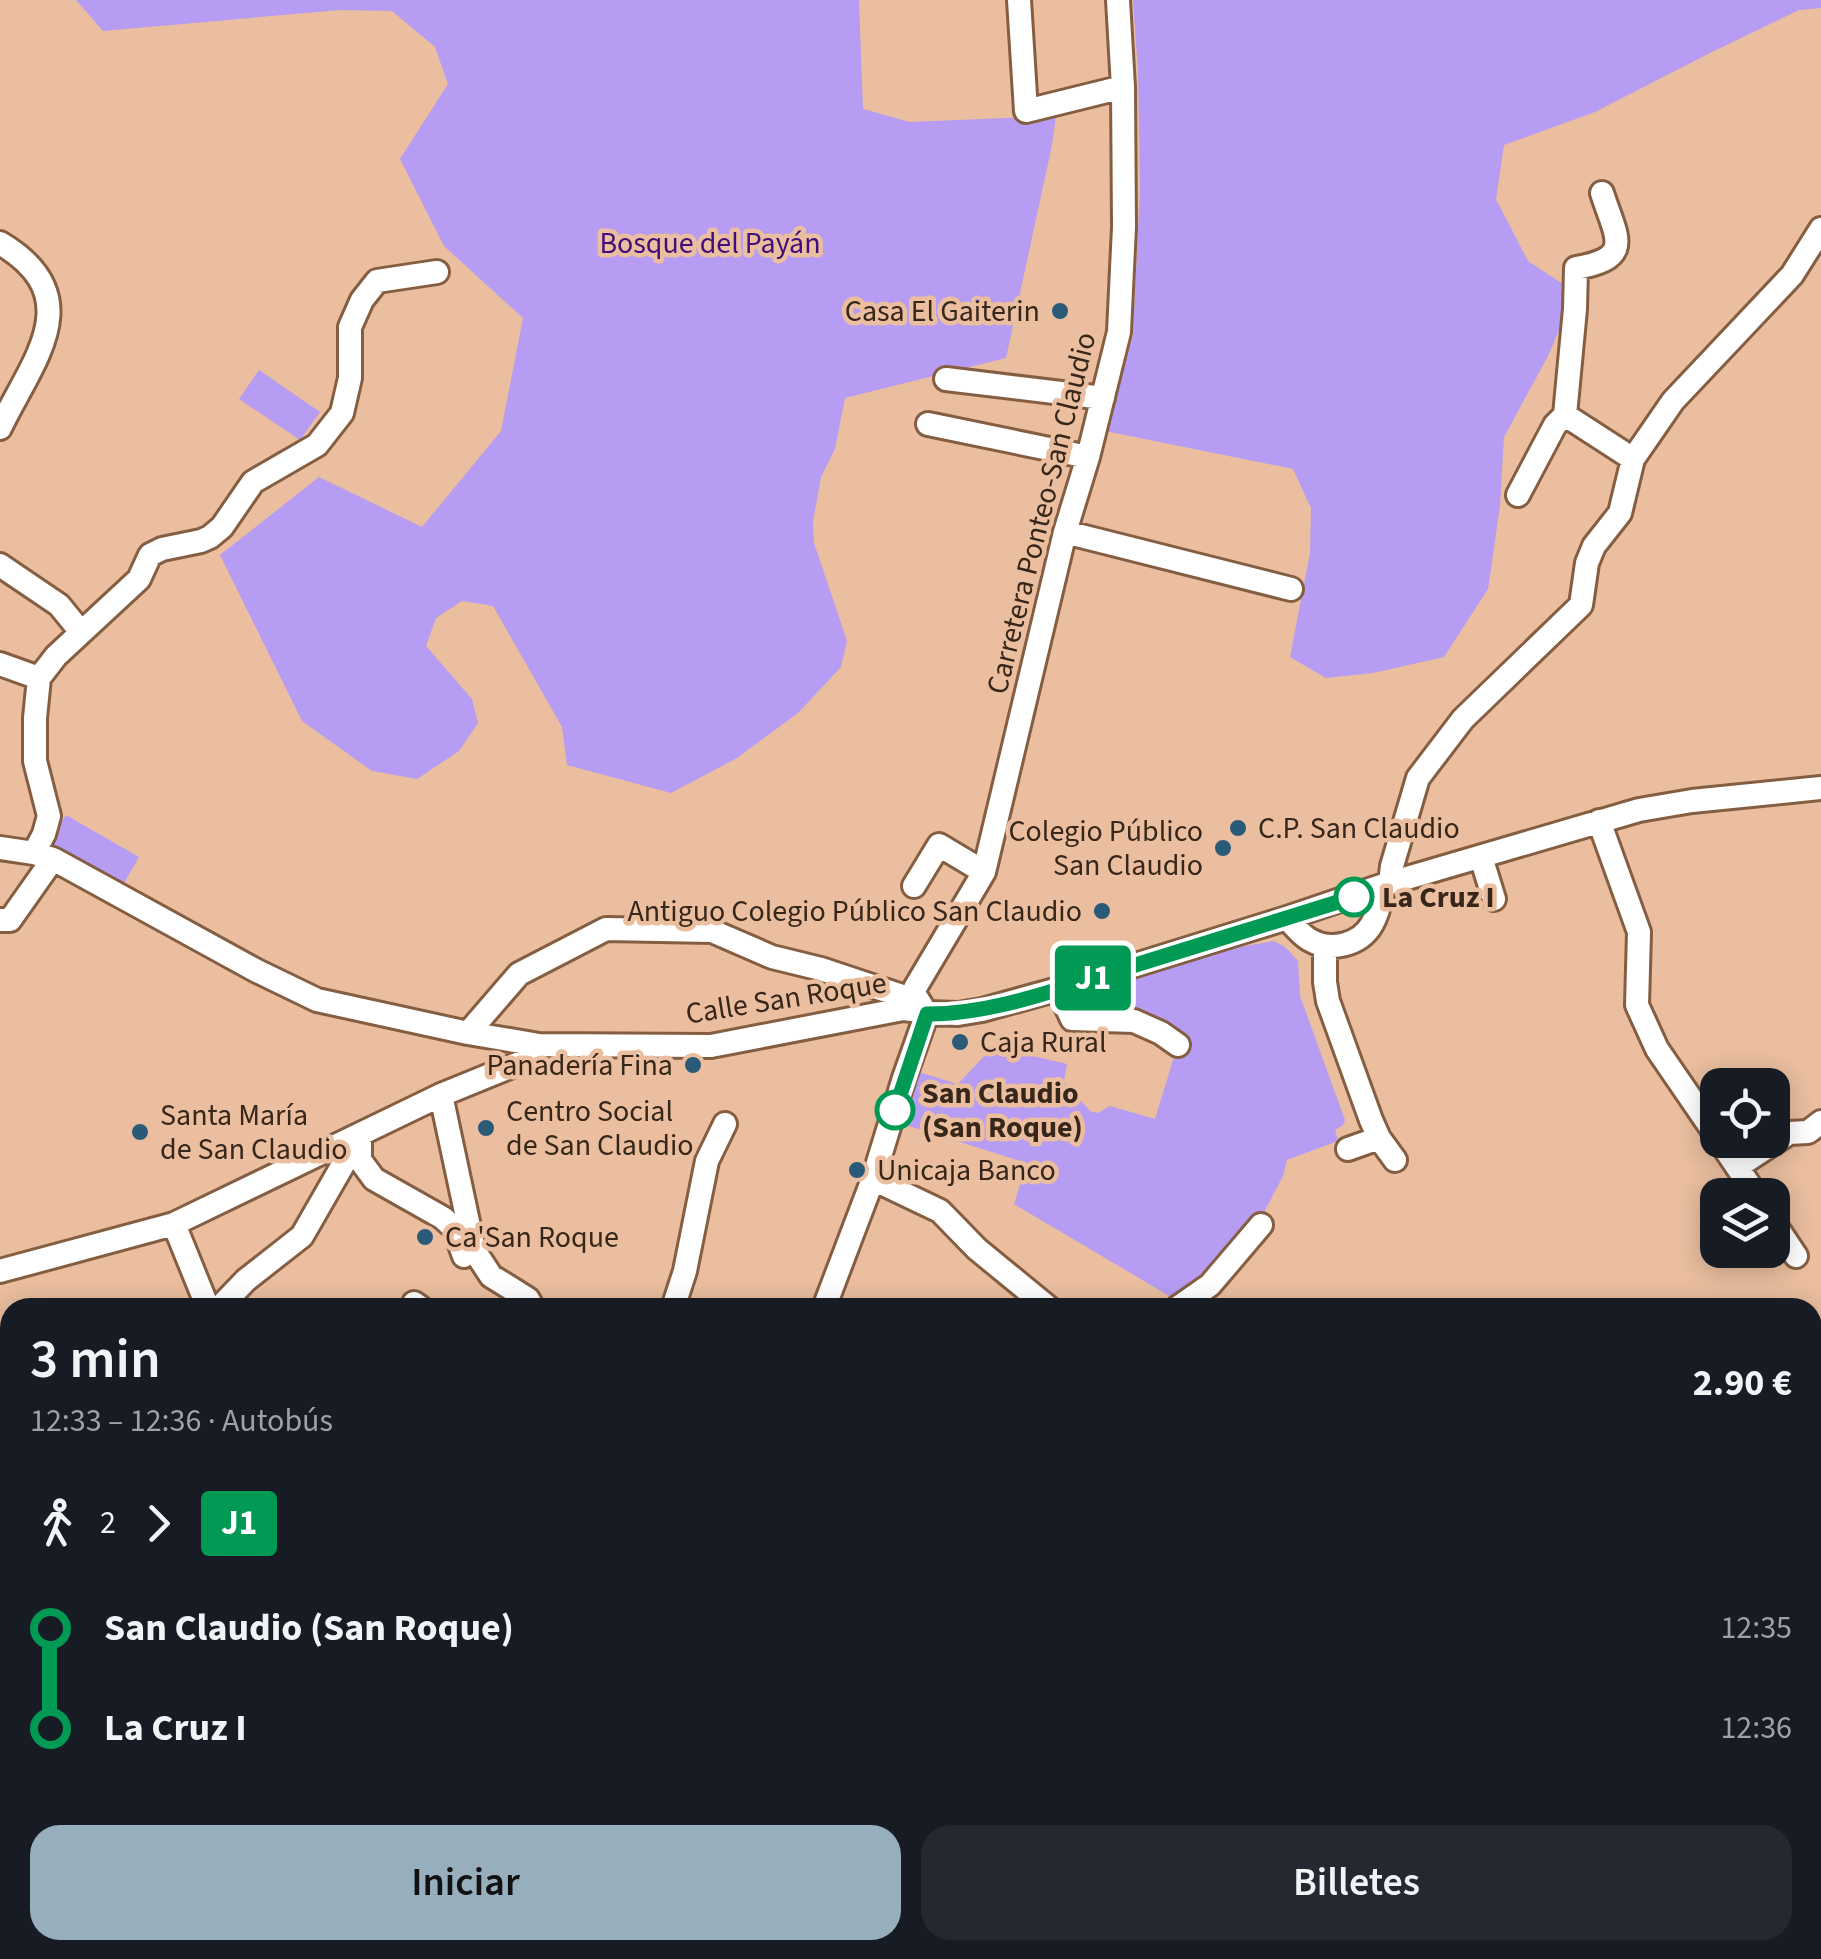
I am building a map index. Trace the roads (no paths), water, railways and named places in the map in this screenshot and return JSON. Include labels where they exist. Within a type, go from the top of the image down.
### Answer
[{"type":"street","points":[[1019,0],[1026,111],[1122,86]]},
{"type":"street","name":"Carretera Ponteo-San Claudio","points":[[925,1012],[915,988],[984,872],[1066,532],[1120,332],[1124,227],[1118,0]]},
{"type":"street","points":[[1518,496],[1555,425],[1565,415],[1576,310],[1576,268],[1603,261],[1617,248],[1602,193]]},
{"type":"street","points":[[1288,918],[1312,942],[1325,946],[1351,943],[1365,934],[1374,922],[1387,884],[1418,778],[1462,719],[1581,604],[1587,564],[1594,546],[1620,514],[1634,459],[1673,401],[1792,275],[1821,229]]},
{"type":"street","points":[[0,243],[36,274],[50,316],[44,345],[0,428]]},
{"type":"street","points":[[0,920],[10,920],[43,856],[49,816],[35,761],[39,678],[56,656],[139,578],[150,555],[210,537],[222,527],[253,482],[317,445],[342,413],[350,378],[350,327],[362,300],[377,281],[437,272]]},
{"type":"street","points":[[946,379],[1103,398]]},
{"type":"street","points":[[1565,415],[1634,459]]},
{"type":"street","points":[[928,424],[1088,457]]},
{"type":"street","points":[[1066,532],[1291,589]]},
{"type":"street","points":[[0,565],[59,605],[81,632]]},
{"type":"street","points":[[0,664],[39,678]]},
{"type":"street","name":"Calle San Roque","points":[[43,856],[316,1000],[539,1045],[711,1046],[903,1009],[958,1014],[982,1010],[1638,810],[1821,788]]},
{"type":"street","points":[[1598,822],[1638,932],[1637,1005],[1657,1049],[1700,1112]]},
{"type":"street","points":[[914,886],[939,845],[984,872]]},
{"type":"street","points":[[0,848],[43,856]]},
{"type":"street","points":[[1480,856],[1494,899]]},
{"type":"street","points":[[468,1033],[518,974],[606,929],[712,931],[772,956],[902,996],[925,1012],[873,1179],[828,1298]]},
{"type":"street","points":[[1325,946],[1328,1000],[1380,1138],[1395,1160]]},
{"type":"street","points":[[1058,989],[1072,1019],[1134,1020],[1178,1045]]},
{"type":"street","points":[[0,1271],[174,1224],[441,1095],[528,1060],[539,1045]]},
{"type":"street","points":[[441,1095],[474,1250],[491,1276]]},
{"type":"street","points":[[1737,1167],[1789,1134],[1808,1132],[1821,1122]]},
{"type":"street","points":[[676,1298],[707,1161],[724,1124]]},
{"type":"street","points":[[360,1135],[360,1160],[374,1179],[443,1218],[454,1228],[464,1256],[526,1298]]},
{"type":"street","points":[[229,1298],[302,1236],[360,1135]]},
{"type":"street","points":[[1348,1149],[1380,1138]]},
{"type":"street","points":[[1731,1158],[1744,1178]]},
{"type":"street","points":[[873,1179],[940,1211],[1036,1298]]},
{"type":"street","points":[[174,1224],[204,1298]]},
{"type":"street","points":[[1191,1298],[1210,1285],[1261,1225]]},
{"type":"street","points":[[1790,1247],[1796,1256]]},
{"type":"place","name":"Casa El Gaiterin","points":[[1060,311]]},
{"type":"place","name":"C.P. San Claudio","points":[[1238,828]]},
{"type":"place","name":"Colegio Público San Claudio","points":[[1223,848]]},
{"type":"place","name":"La Cruz I","points":[[1354,897]]},
{"type":"place","name":"Antiguo Colegio Público San Claudio","points":[[1102,911]]},
{"type":"place","name":"Caja Rural","points":[[960,1042]]},
{"type":"place","name":"Panadería Fina","points":[[693,1065]]},
{"type":"place","name":"San Claudio (San Roque)","points":[[895,1110]]},
{"type":"place","name":"Centro Social de San Claudio","points":[[486,1128]]},
{"type":"place","name":"Santa María de San Claudio","points":[[140,1132]]},
{"type":"place","name":"Unicaja Banco","points":[[857,1170]]},
{"type":"place","name":"Ca'San Roque","points":[[425,1237]]},
{"type":"park label","name":"Bosque del Payán","points":[[710,243]]}]
